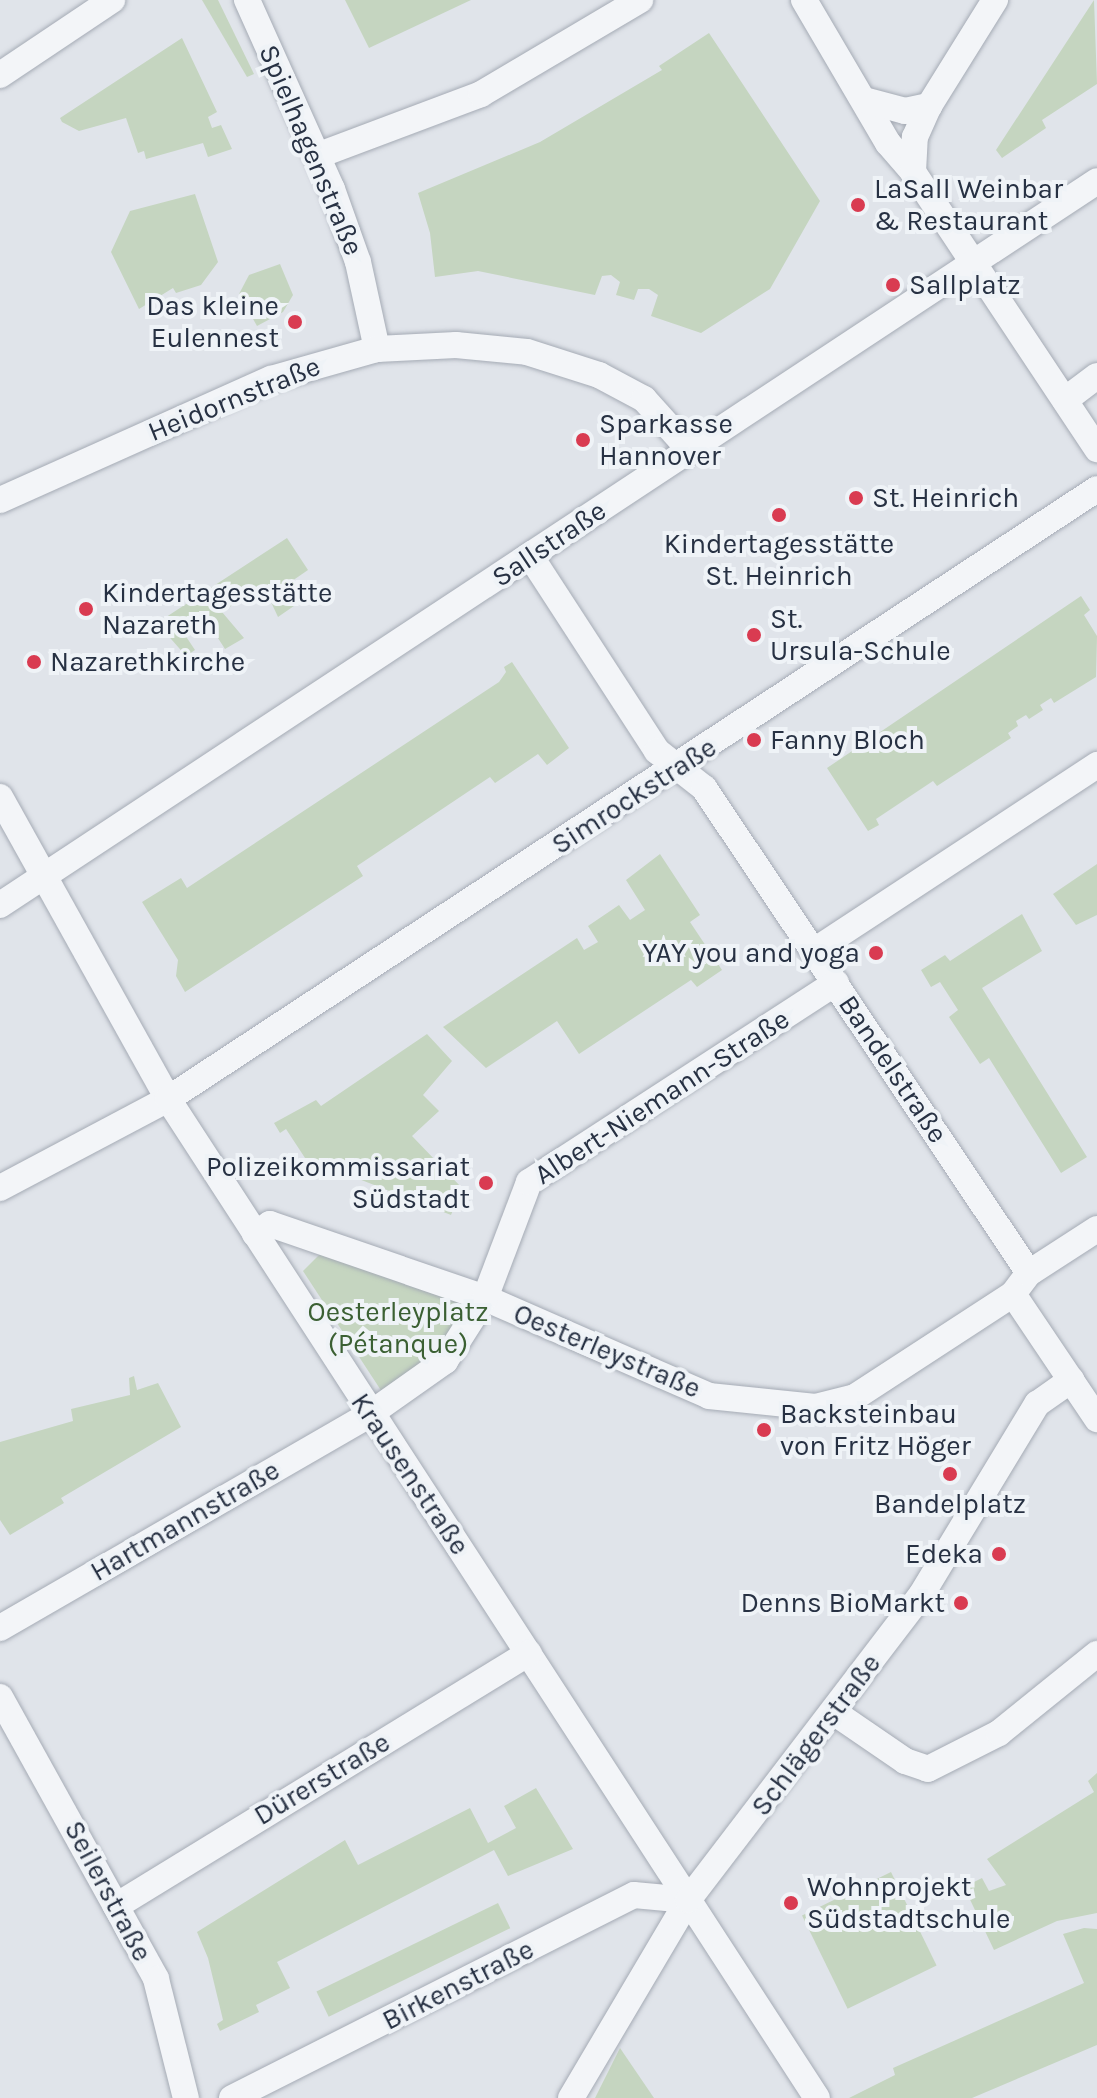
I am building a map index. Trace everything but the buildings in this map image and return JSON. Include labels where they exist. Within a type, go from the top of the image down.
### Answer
[{"type":"street","points":[[0,75],[112,0]]},
{"type":"street","name":"Spielhagenstraße","points":[[247,0],[319,155],[358,262],[377,349]]},
{"type":"street","points":[[319,155],[481,94],[640,0]]},
{"type":"street","points":[[804,0],[868,101],[888,143],[913,172],[975,262],[1097,449]]},
{"type":"street","points":[[913,172],[915,137],[929,106],[995,0]]},
{"type":"street","points":[[868,101],[905,111],[929,106]]},
{"type":"street","name":"Sallstraße","points":[[0,905],[531,557],[688,448],[1097,181]]},
{"type":"street","name":"Heidornstraße","points":[[0,500],[271,379],[377,349],[456,345],[527,352],[599,375],[644,399],[688,448]]},
{"type":"street","points":[[1065,400],[1097,376]]},
{"type":"street","name":"Simrockstraße","points":[[0,1188],[168,1099],[1097,489]]},
{"type":"street","name":"Bandelstraße","points":[[531,557],[657,751],[681,765],[704,788],[836,983],[1021,1283],[1071,1380],[1097,1419]]},
{"type":"street","points":[[814,951],[1097,765]]},
{"type":"street","name":"Krausenstraße","points":[[0,797],[168,1099],[817,2098]]},
{"type":"street","name":"Albert-Niemann-Straße","points":[[370,1414],[445,1361],[485,1298],[529,1182],[836,983]]},
{"type":"street","name":"Oesterleystraße","points":[[255,1234],[270,1224],[485,1298],[709,1396],[815,1407],[855,1397],[1097,1229]]},
{"type":"street","name":"Schlägerstraße","points":[[571,2098],[688,1900],[835,1713],[920,1597],[1037,1404],[1071,1380]]},
{"type":"street","name":"Hartmannstraße","points":[[0,1628],[370,1414]]},
{"type":"street","name":"Dürerstraße","points":[[116,1906],[529,1653]]},
{"type":"street","points":[[835,1713],[905,1761],[928,1769],[999,1733],[1097,1654]]},
{"type":"street","name":"Seilerstraße","points":[[0,1697],[156,1979],[186,2098]]},
{"type":"street","name":"Birkenstraße","points":[[232,2098],[634,1895],[688,1900]]},
{"type":"green space","points":[[202,0],[218,0],[254,74],[247,77]]},
{"type":"green space","points":[[345,0],[471,0],[369,48]]},
{"type":"green space","points":[[1094,0],[1097,84],[1042,120],[1046,128],[1002,158],[996,150]]},
{"type":"green space","points":[[709,33],[820,201],[770,289],[701,333],[651,316],[658,295],[649,289],[638,289],[634,300],[616,295],[620,282],[611,275],[602,276],[595,295],[478,271],[435,277],[430,233],[418,193],[540,142],[662,70],[659,66]]},
{"type":"green space","points":[[182,38],[217,112],[208,117],[212,128],[221,125],[232,149],[208,157],[203,143],[146,159],[144,151],[138,153],[126,118],[79,131],[62,122],[60,118]]},
{"type":"green space","points":[[195,194],[218,262],[201,285],[176,293],[173,288],[139,309],[111,252],[130,211]]},
{"type":"green space","points":[[280,264],[293,295],[283,312],[257,326],[239,294],[249,275]]},
{"type":"green space","points":[[287,538],[308,570],[292,581],[304,599],[278,617],[263,585],[222,612],[244,638],[225,649],[207,621],[185,635],[195,650],[186,656],[157,623]]},
{"type":"green space","points":[[1081,596],[1090,610],[1084,615],[1097,636],[1096,677],[1054,703],[1051,698],[1040,705],[1043,710],[1029,719],[1026,715],[1016,721],[1018,726],[1008,733],[1011,738],[937,786],[933,781],[876,819],[879,825],[868,831],[827,768]]},
{"type":"green space","points":[[512,662],[569,748],[547,765],[538,754],[495,783],[490,777],[357,866],[363,876],[185,992],[176,976],[178,960],[142,902],[181,878],[187,888],[499,682],[506,672],[504,667]]},
{"type":"green space","points":[[660,854],[700,915],[690,922],[722,970],[697,987],[691,980],[579,1054],[557,1021],[486,1068],[443,1027],[577,938],[584,950],[598,942],[588,926],[619,905],[630,920],[645,910],[626,880]]},
{"type":"green space","points":[[1097,864],[1097,915],[1076,925],[1053,894]]},
{"type":"green space","points":[[1022,914],[1042,951],[982,988],[1087,1157],[1061,1173],[989,1058],[980,1064],[949,1017],[958,1010],[940,982],[931,987],[921,970],[945,955],[950,961]]},
{"type":"green space","points":[[427,1034],[452,1061],[423,1095],[439,1111],[412,1136],[462,1188],[451,1215],[305,1158],[286,1129],[280,1133],[274,1123],[316,1100],[321,1106]]},
{"type":"green space","name":"Oesterleyplatz (Pétanque)","points":[[322,1252],[474,1302],[439,1357],[384,1395],[303,1271]]},
{"type":"green space","points":[[134,1376],[137,1390],[158,1383],[181,1427],[61,1498],[64,1503],[10,1535],[0,1520],[0,1442],[73,1421],[71,1409],[130,1395],[129,1378]]},
{"type":"green space","points":[[1097,1773],[1097,1913],[1057,1921],[994,1950],[964,1887],[982,1878],[989,1891],[1006,1885],[987,1859],[1094,1792],[1088,1781]]},
{"type":"green space","points":[[536,1788],[573,1849],[508,1876],[494,1850],[277,1962],[290,1988],[256,2005],[259,2012],[220,2031],[217,2024],[223,2020],[208,1958],[197,1932],[345,1840],[358,1865],[470,1808],[488,1843],[516,1828],[504,1806]]},
{"type":"green space","points":[[891,1872],[937,1965],[848,2009],[802,1915]]},
{"type":"green space","points":[[498,1903],[510,1928],[329,2017],[316,1992]]},
{"type":"green space","points":[[1084,1928],[1097,1929],[1097,2045],[972,2098],[849,2098],[895,2075],[893,2068],[1084,1983],[1063,1934]]},
{"type":"green space","points":[[620,2048],[654,2098],[595,2098]]},
{"type":"place","name":"LaSall Weinbar & Restaurant","points":[[858,205]]},
{"type":"place","name":"Sallplatz","points":[[893,285]]},
{"type":"place","name":"Das kleine Eulennest","points":[[295,322]]},
{"type":"place","name":"Sparkasse Hannover","points":[[583,440]]},
{"type":"place","name":"St. Heinrich","points":[[856,498]]},
{"type":"place","name":"Kindertagesstätte St. Heinrich","points":[[779,515]]},
{"type":"place","name":"Kindertagesstätte Nazareth","points":[[86,609]]},
{"type":"place","name":"St. Ursula-Schule","points":[[754,635]]},
{"type":"place","name":"Nazarethkirche","points":[[34,662]]},
{"type":"place","name":"Fanny Bloch","points":[[754,740]]},
{"type":"place","name":"YAY you and yoga","points":[[876,953]]},
{"type":"place","name":"Polizeikommissariat Südstadt","points":[[486,1183]]},
{"type":"place","name":"Backsteinbau von Fritz Höger","points":[[764,1430]]},
{"type":"place","name":"Bandelplatz","points":[[950,1474]]},
{"type":"place","name":"Edeka","points":[[999,1554]]},
{"type":"place","name":"Denns BioMarkt","points":[[961,1603]]},
{"type":"place","name":"Wohnprojekt Südstadtschule","points":[[791,1903]]}]
